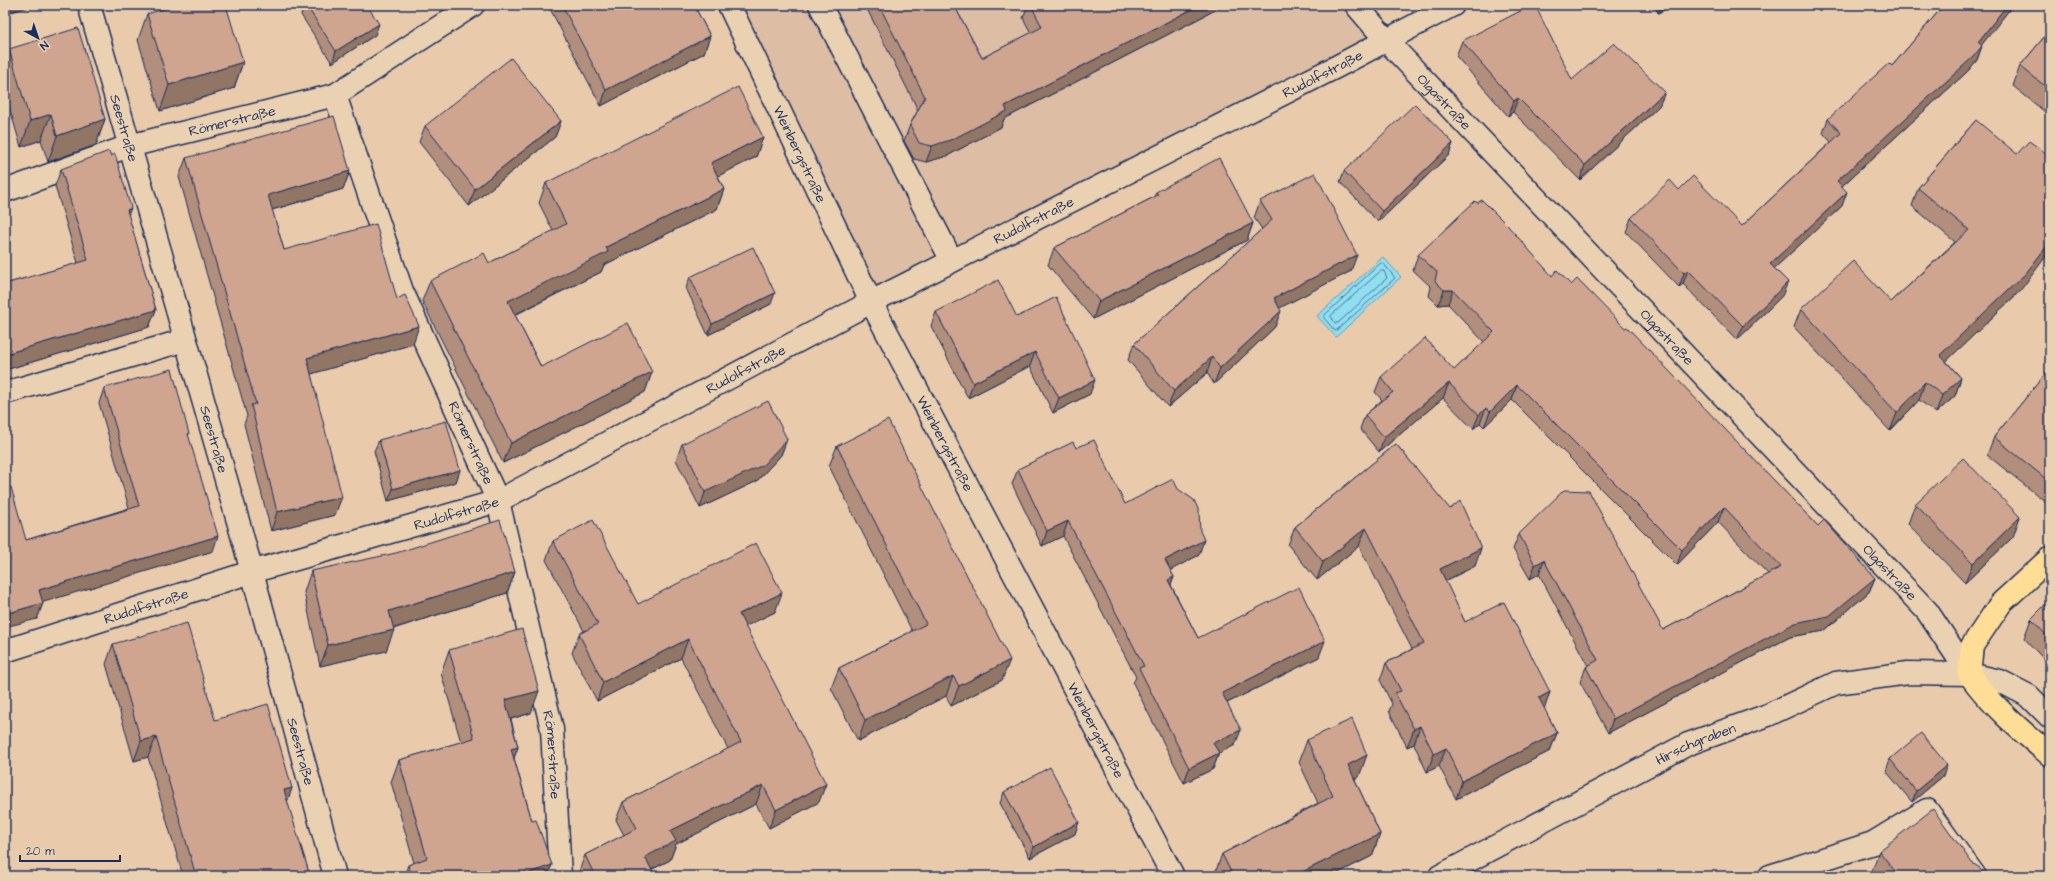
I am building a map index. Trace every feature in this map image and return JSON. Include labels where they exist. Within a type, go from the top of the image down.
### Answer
[{"type":"main road","points":[[1969,674],[1972,646],[1975,640],[2001,603],[2050,558]]},
{"type":"main road","name":"Olgastraße","points":[[1969,674],[1985,696],[2005,716],[2050,755]]},
{"type":"street","name":"Seestraße","points":[[89,5],[251,572],[335,876]]},
{"type":"street","name":"Römerstraße","points":[[5,191],[130,146],[335,95],[473,5]]},
{"type":"street","name":"Weinbergstraße","points":[[729,5],[871,302],[1173,876]]},
{"type":"street","points":[[820,5],[952,261]]},
{"type":"street","name":"Olgastraße","points":[[1356,5],[1386,40],[1927,610],[1969,674]]},
{"type":"street","name":"Rudolfstraße","points":[[5,651],[251,572],[498,501],[871,302],[1453,5]]},
{"type":"street","name":"Römerstraße","points":[[335,95],[402,291],[498,501],[552,729],[560,876]]},
{"type":"street","points":[[5,393],[185,340]]},
{"type":"street","name":"Hirschgraben","points":[[1440,876],[1688,744],[1768,715],[1836,683],[1908,673],[1969,674]]},
{"type":"street","points":[[1969,674],[2000,681],[2029,696],[2050,717]]},
{"type":"street","points":[[1773,875],[1873,842],[1927,810],[1975,876]]},
{"type":"shaded area","points":[[729,5],[1356,5],[1386,40],[871,302]]},
{"type":"water","points":[[1383,257],[1401,277],[1336,337],[1317,316]]},
{"type":"building","points":[[178,5],[226,5],[243,62],[169,85],[147,14]]},
{"type":"building","points":[[306,5],[367,5],[379,24],[336,51]]},
{"type":"building","points":[[562,5],[694,5],[710,36],[606,90]]},
{"type":"building","points":[[879,5],[954,5],[982,58],[1042,27],[1031,5],[1200,5],[1005,106],[1007,111],[953,139],[932,146],[919,143],[910,125],[925,97]]},
{"type":"building","points":[[1532,5],[1535,5],[1572,80],[1614,43],[1665,92],[1585,165],[1518,98],[1514,101],[1462,41]]},
{"type":"building","points":[[1944,5],[2007,5],[1978,42],[1982,46],[1973,57],[1837,181],[1847,192],[1770,264],[1788,282],[1743,326],[1688,270],[1684,273],[1631,218],[1670,180],[1679,190],[1693,176],[1742,226],[1841,133],[1828,119],[1889,63],[1892,66]]},
{"type":"building","points":[[78,28],[105,119],[57,136],[51,114],[30,121],[9,49]]},
{"type":"building","points":[[2050,30],[2050,90],[2020,66]]},
{"type":"building","points":[[511,58],[561,121],[475,189],[425,126]]},
{"type":"building","points":[[738,87],[763,137],[711,163],[724,189],[606,247],[608,252],[508,301],[541,367],[628,323],[652,372],[511,443],[430,281],[484,253],[489,263],[566,224],[546,183]]},
{"type":"building","points":[[1415,104],[1453,143],[1382,211],[1344,171]]},
{"type":"building","points":[[334,116],[350,171],[268,195],[284,250],[376,224],[397,299],[405,295],[419,326],[307,358],[342,497],[277,512],[251,405],[256,404],[186,158]]},
{"type":"building","points":[[1976,120],[2017,154],[2029,141],[2050,156],[2050,242],[2026,273],[1940,355],[1961,378],[1942,395],[1925,382],[1897,413],[1801,309],[1853,261],[1891,302],[1969,230],[1918,188]]},
{"type":"building","points":[[109,151],[111,156],[115,154],[131,208],[127,210],[156,310],[5,354],[5,284],[88,260],[61,169]]},
{"type":"building","points":[[1219,158],[1253,223],[1099,301],[1054,248],[1158,195],[1156,192]]},
{"type":"building","points":[[1315,173],[1357,255],[1274,298],[1281,311],[1220,368],[1212,357],[1174,391],[1134,344],[1272,220],[1260,201]]},
{"type":"building","points":[[1482,200],[1508,226],[1552,276],[1557,270],[1571,285],[1577,279],[1625,328],[1627,327],[1818,526],[1824,520],[1875,578],[1829,616],[1795,623],[1613,719],[1586,667],[1598,660],[1544,560],[1535,565],[1519,534],[1564,490],[1589,491],[1663,630],[1781,567],[1724,507],[1682,550],[1517,385],[1490,412],[1486,408],[1479,415],[1449,383],[1384,437],[1365,415],[1393,392],[1381,377],[1425,338],[1454,370],[1494,332],[1453,290],[1444,290],[1435,281],[1437,272],[1418,255],[1475,201],[1477,203]]},
{"type":"building","points":[[753,247],[775,293],[712,324],[690,277]]},
{"type":"building","points":[[998,280],[1017,317],[1056,297],[1095,380],[1059,398],[1035,352],[973,383],[936,312]]},
{"type":"building","points":[[2050,368],[2050,482],[1994,437]]},
{"type":"building","points":[[172,369],[188,434],[218,536],[39,590],[43,603],[5,614],[5,489],[11,487],[26,540],[139,506],[104,388]]},
{"type":"building","points":[[768,401],[787,439],[763,465],[705,492],[682,444]]},
{"type":"building","points":[[888,420],[1010,660],[959,686],[953,676],[865,720],[839,668],[926,624],[837,446]]},
{"type":"building","points":[[446,421],[460,470],[393,489],[379,440]]},
{"type":"building","points":[[1094,440],[1125,504],[1173,479],[1178,489],[1194,500],[1199,511],[1200,531],[1204,540],[1165,560],[1174,577],[1168,580],[1198,638],[1299,587],[1325,641],[1222,693],[1241,730],[1213,743],[1219,753],[1189,768],[1139,668],[1144,666],[1068,521],[1047,531],[1018,469],[1073,442],[1076,448]]},
{"type":"building","points":[[1396,444],[1450,509],[1460,501],[1481,548],[1440,569],[1465,622],[1504,602],[1550,692],[1539,698],[1557,733],[1462,781],[1446,748],[1434,754],[1420,726],[1414,729],[1395,693],[1401,691],[1386,663],[1424,643],[1366,528],[1323,562],[1295,527]]},
{"type":"building","points":[[1963,458],[2020,517],[1973,563],[1915,504]]},
{"type":"building","points":[[500,520],[515,572],[389,611],[394,630],[328,645],[311,571],[396,553]]},
{"type":"building","points":[[593,520],[638,604],[756,543],[782,593],[739,614],[826,784],[776,810],[763,785],[670,831],[676,841],[645,857],[655,876],[595,876],[585,855],[637,828],[623,802],[741,742],[688,639],[603,682],[579,634],[598,624],[553,541]]},
{"type":"building","points":[[2050,600],[2050,639],[2031,619]]},
{"type":"building","points":[[187,623],[215,720],[268,704],[292,788],[284,790],[310,876],[196,876],[156,737],[141,741],[113,644]]},
{"type":"building","points":[[522,629],[539,691],[505,700],[518,747],[511,749],[532,821],[536,820],[552,865],[520,876],[412,876],[408,865],[427,858],[399,760],[474,738],[449,650]]},
{"type":"building","points":[[1352,719],[1367,755],[1348,765],[1380,834],[1294,876],[1233,876],[1222,854],[1333,796],[1307,740]]},
{"type":"building","points":[[1921,733],[1947,765],[1916,791],[1890,759]]},
{"type":"building","points":[[1050,767],[1079,822],[1034,847],[1004,792]]},
{"type":"building","points":[[1933,809],[1972,863],[1980,868],[1987,876],[1899,876],[1879,851]]}]
